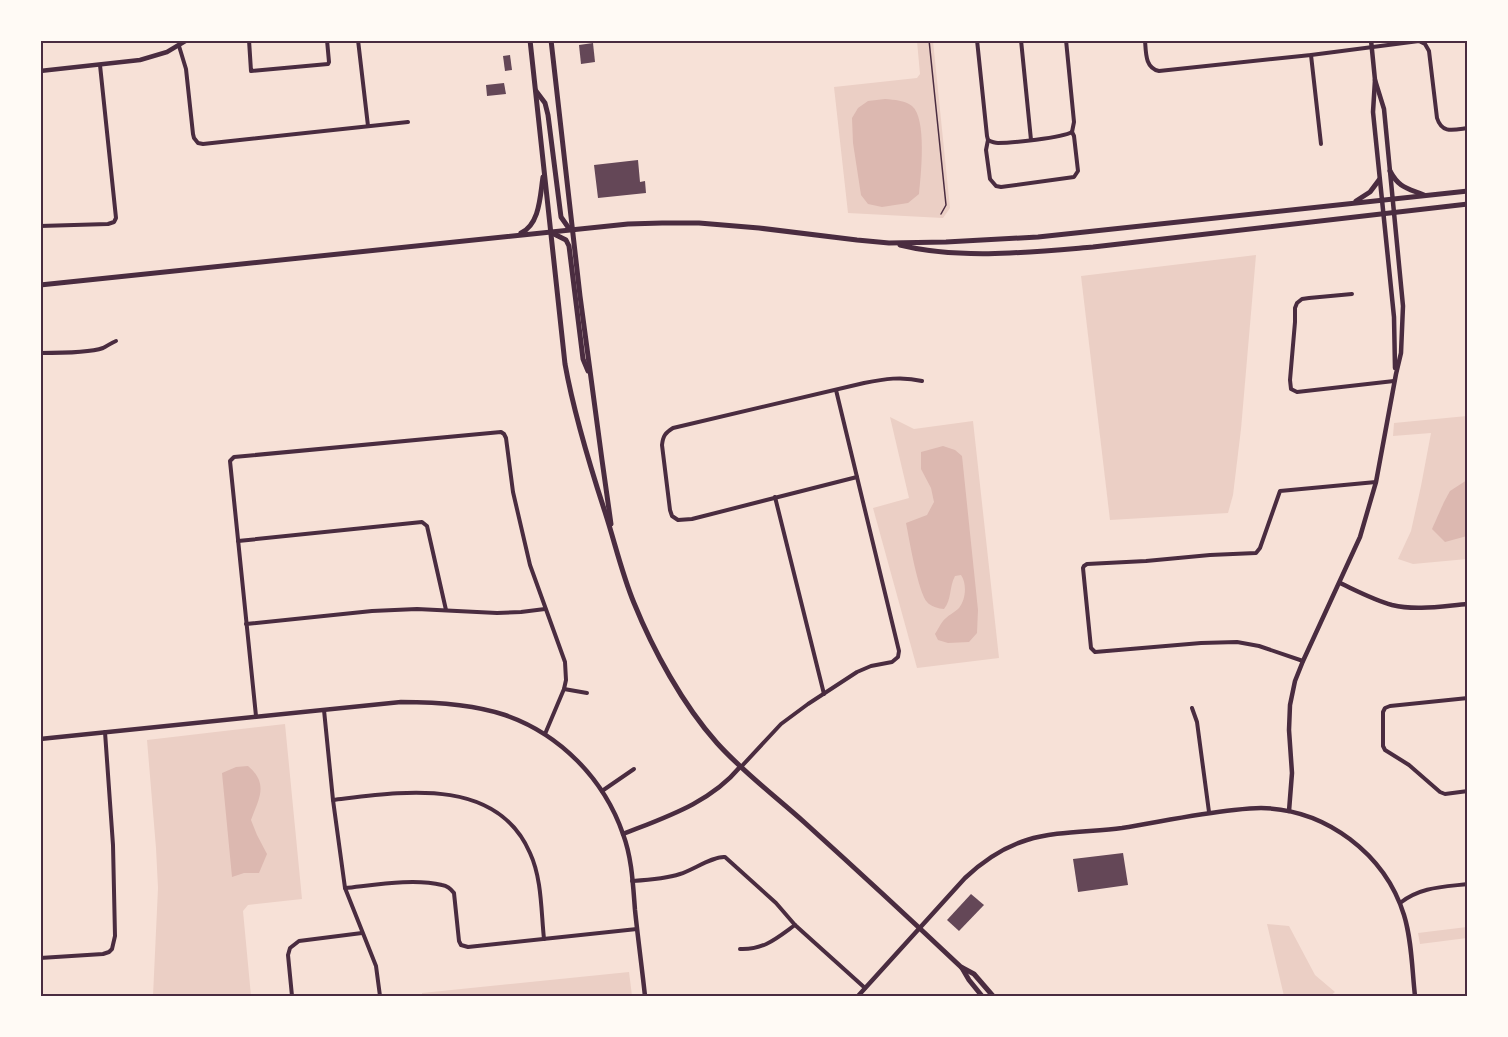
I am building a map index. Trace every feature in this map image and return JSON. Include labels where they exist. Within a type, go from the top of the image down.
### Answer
[{"type":"main road","points":[[530,40],[565,364],[571,396],[634,603],[660,659],[694,714],[740,767],[825,841],[961,967],[974,974],[993,996]]},
{"type":"main road","points":[[551,40],[591,378],[614,541]]},
{"type":"main road","points":[[535,90],[542,98],[548,115],[561,217],[573,230]]},
{"type":"main road","points":[[513,236],[531,226],[537,211],[544,170]]},
{"type":"main road","points":[[1390,171],[1402,186],[1426,195]]},
{"type":"main road","points":[[1354,203],[1370,192],[1379,180]]},
{"type":"main road","points":[[889,243],[1038,237],[1467,190]]},
{"type":"main road","points":[[40,285],[647,223],[699,223],[759,228],[889,243],[921,250],[974,253],[1093,247],[1467,204]]},
{"type":"main road","points":[[550,232],[566,240],[569,246],[583,358],[591,378]]},
{"type":"main road","points":[[961,967],[982,996]]},
{"type":"street","points":[[40,71],[140,60],[167,52],[187,40]]},
{"type":"street","points":[[249,40],[251,71],[328,64],[327,40]]},
{"type":"street","points":[[358,40],[368,126]]},
{"type":"street","points":[[976,40],[988,140],[986,150],[990,179],[996,186],[1001,187],[1077,175],[1078,165],[1072,132],[1074,122],[1066,40]]},
{"type":"street","points":[[1021,40],[1031,140]]},
{"type":"street","points":[[1145,40],[1147,59],[1152,69],[1159,71],[1311,55],[1371,44],[1422,42],[1429,51],[1440,127],[1450,130],[1467,128]]},
{"type":"street","points":[[1371,44],[1375,80],[1373,112],[1394,317],[1396,374]]},
{"type":"street","points":[[179,46],[186,64],[194,138],[198,143],[408,122]]},
{"type":"street","points":[[1311,55],[1321,144]]},
{"type":"street","points":[[40,226],[108,224],[114,222],[116,218],[100,65]]},
{"type":"street","points":[[1289,811],[1292,773],[1290,705],[1295,681],[1360,537],[1376,482],[1401,353],[1403,322],[1395,212],[1384,109],[1375,80]]},
{"type":"street","points":[[988,140],[998,143],[1031,140],[1061,137],[1072,132]]},
{"type":"street","points":[[1352,294],[1309,298],[1297,303],[1291,389],[1297,392],[1394,381]]},
{"type":"street","points":[[40,353],[103,348],[116,340]]},
{"type":"street","points":[[857,477],[775,496],[692,519],[678,520],[672,516],[670,510],[662,438],[673,428],[864,383],[895,378],[922,381]]},
{"type":"street","points":[[623,834],[688,808],[710,795],[732,777],[781,724],[857,672],[871,666],[892,662],[898,657],[899,651],[836,390]]},
{"type":"street","points":[[256,716],[230,461],[234,457],[501,432],[506,438],[513,492],[530,565],[565,662],[564,689],[545,734]]},
{"type":"street","points":[[1303,661],[1259,646],[1237,642],[1095,652],[1091,648],[1083,568],[1087,564],[1256,554],[1280,491],[1376,482]]},
{"type":"street","points":[[775,496],[824,694]]},
{"type":"street","points":[[238,541],[422,522],[427,526],[446,610]]},
{"type":"street","points":[[1340,583],[1374,599],[1405,607],[1467,604]]},
{"type":"street","points":[[246,624],[372,611],[417,609],[497,613],[545,609]]},
{"type":"street","points":[[564,689],[587,693]]},
{"type":"street","points":[[1467,698],[1385,708],[1383,746],[1385,750],[1409,765],[1440,792],[1445,794],[1467,791]]},
{"type":"street","points":[[40,739],[401,702],[480,709],[522,722],[545,734],[573,756],[602,791],[613,811],[628,849],[645,996]]},
{"type":"street","points":[[1192,708],[1197,722],[1209,813]]},
{"type":"street","points":[[324,710],[345,888],[376,966],[380,996]]},
{"type":"street","points":[[40,958],[103,954],[112,949],[115,936],[114,863],[105,732]]},
{"type":"street","points":[[602,791],[634,769]]},
{"type":"street","points":[[333,800],[415,792],[466,798],[488,806],[521,836],[531,854],[538,886],[544,939]]},
{"type":"street","points":[[858,996],[977,866],[1010,847],[1045,836],[1121,828],[1209,813],[1260,808],[1289,811],[1327,824],[1349,838],[1376,863],[1389,881],[1400,903],[1408,934],[1415,996]]},
{"type":"street","points":[[632,881],[679,874],[721,856],[728,859],[776,903],[795,925],[865,988]]},
{"type":"street","points":[[345,888],[401,883],[443,885],[450,888],[454,893],[458,937],[461,945],[472,947],[637,929]]},
{"type":"street","points":[[1400,903],[1410,894],[1467,884]]},
{"type":"street","points":[[740,949],[764,946],[795,925]]},
{"type":"street","points":[[292,996],[288,955],[290,948],[299,941],[362,933]]},
{"type":"path","points":[[929,40],[946,205],[941,214]]},
{"type":"shaded area","points":[[917,41],[933,41],[950,208],[943,218],[848,213],[834,87],[917,78],[920,74]]},
{"type":"shaded area","points":[[885,99],[906,103],[917,112],[920,122],[922,161],[919,194],[908,203],[882,207],[868,204],[861,195],[853,143],[852,118],[858,108],[868,101]]},
{"type":"shaded area","points":[[1256,255],[1241,429],[1233,495],[1228,513],[1110,520],[1081,276]]},
{"type":"shaded area","points":[[1467,416],[1467,559],[1413,564],[1398,559],[1411,531],[1431,433],[1393,436],[1394,423]]},
{"type":"shaded area","points":[[890,417],[914,429],[973,421],[999,658],[917,668],[873,508],[909,498]]},
{"type":"shaded area","points":[[943,446],[955,450],[962,456],[978,610],[977,633],[969,642],[948,643],[938,640],[935,634],[941,624],[961,605],[964,596],[964,582],[961,575],[955,576],[944,609],[928,603],[917,577],[906,523],[927,515],[934,502],[931,488],[921,469],[921,452]]},
{"type":"shaded area","points":[[1467,480],[1467,536],[1445,542],[1432,529],[1450,491]]},
{"type":"shaded area","points":[[285,724],[302,899],[248,905],[243,911],[251,996],[153,996],[158,888],[147,740]]},
{"type":"shaded area","points":[[248,766],[260,785],[259,798],[251,820],[267,854],[259,873],[244,873],[232,877],[222,773],[236,767]]},
{"type":"shaded area","points":[[1267,924],[1289,926],[1315,975],[1335,992],[1330,996],[1284,996]]},
{"type":"shaded area","points":[[1467,927],[1467,938],[1420,944],[1418,933]]},
{"type":"shaded area","points":[[629,972],[632,996],[422,996],[422,993]]},
{"type":"building","points":[[593,43],[595,62],[581,64],[579,45]]},
{"type":"building","points":[[510,55],[512,70],[505,71],[503,56]]},
{"type":"building","points":[[504,83],[506,94],[487,96],[486,85]]},
{"type":"building","points":[[638,160],[640,182],[645,181],[646,193],[598,198],[594,165]]},
{"type":"building","points":[[1123,853],[1128,885],[1078,892],[1073,859]]},
{"type":"building","points":[[971,894],[984,905],[959,931],[947,920]]}]
